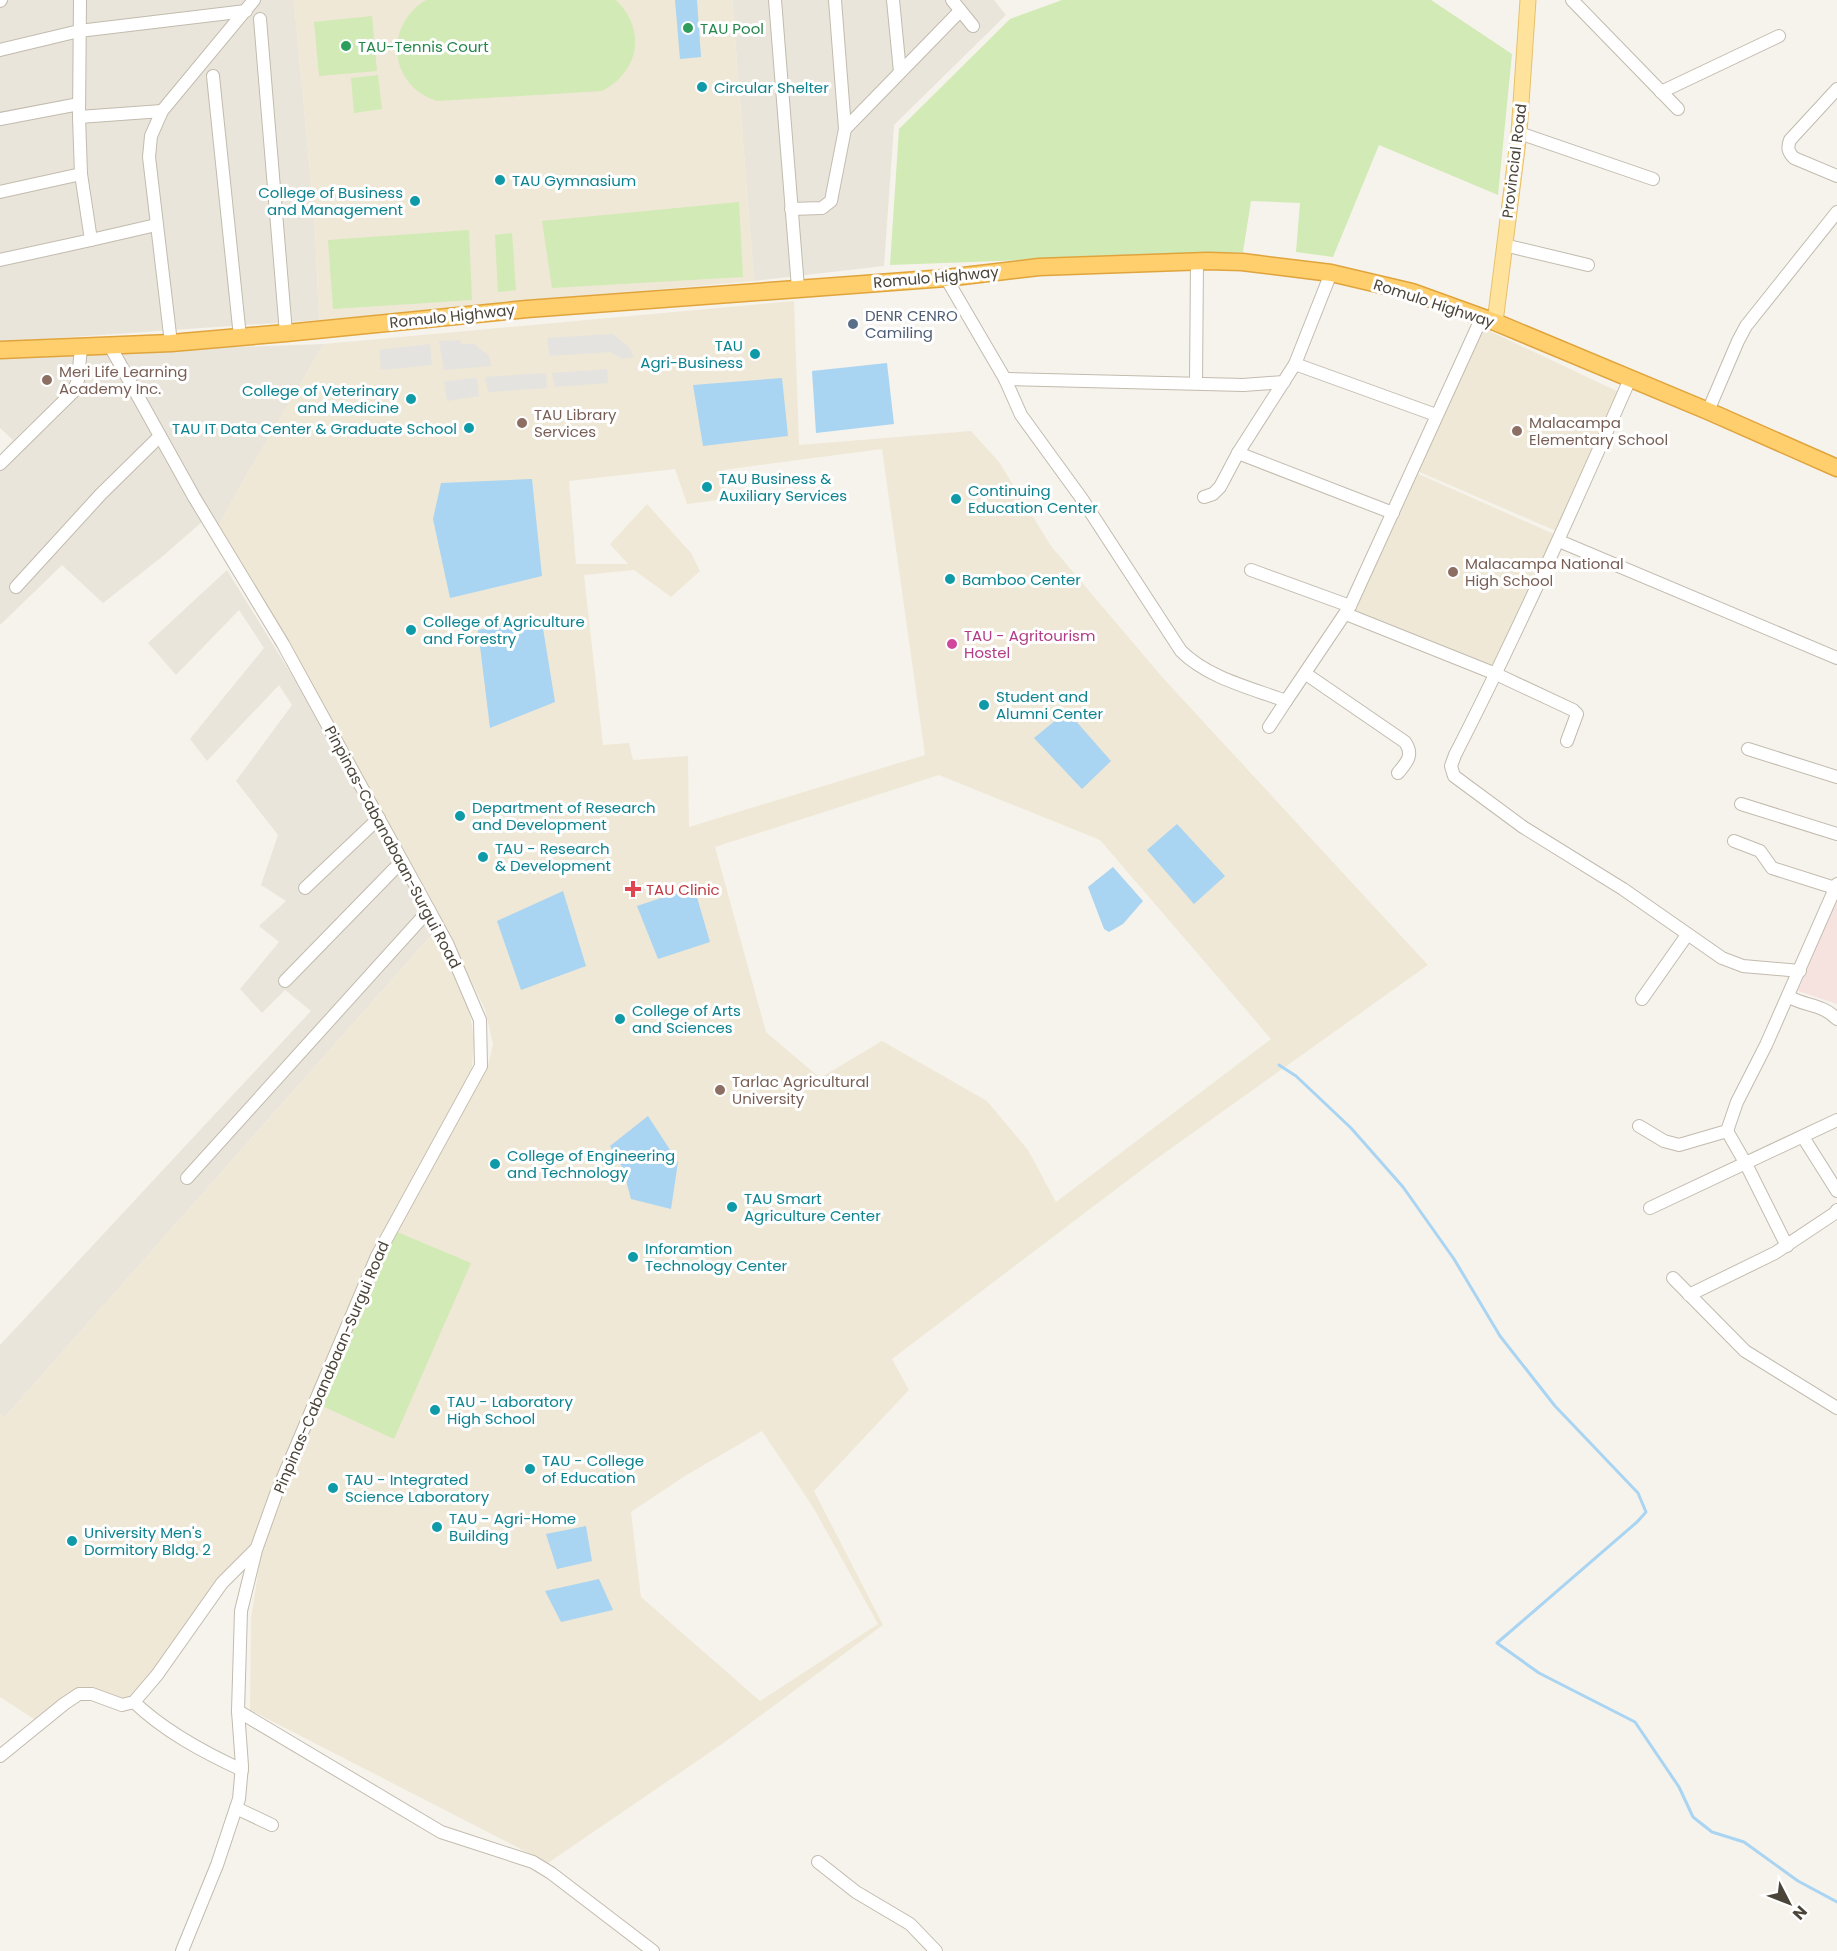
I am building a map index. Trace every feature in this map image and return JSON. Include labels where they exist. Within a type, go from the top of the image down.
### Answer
[{"type":"highway","name":"Romulo Highway","points":[[0,350],[171,343],[494,311],[946,278],[1039,267],[1197,261],[1242,262],[1331,273],[1394,286],[1489,320],[1708,411],[1837,468]]},
{"type":"main road","name":"Provincial Road","points":[[1489,320],[1504,245],[1519,133],[1528,0]]},
{"type":"street","points":[[80,0],[81,174],[91,240]]},
{"type":"street","points":[[171,343],[149,157],[151,136],[162,111],[254,0]]},
{"type":"street","points":[[775,0],[798,288]]},
{"type":"street","points":[[792,209],[822,208],[831,201],[845,129],[835,0]]},
{"type":"street","points":[[893,0],[900,72]]},
{"type":"street","points":[[952,0],[973,26]]},
{"type":"street","points":[[1572,0],[1678,109]]},
{"type":"street","points":[[0,50],[79,31],[246,11]]},
{"type":"street","points":[[845,129],[960,11]]},
{"type":"street","points":[[260,19],[286,333]]},
{"type":"street","points":[[1661,92],[1779,36]]},
{"type":"street","points":[[213,76],[240,337]]},
{"type":"street","points":[[1837,89],[1790,140],[1788,153],[1794,158],[1837,176]]},
{"type":"street","points":[[0,119],[79,110],[162,111]]},
{"type":"street","points":[[1519,133],[1653,179]]},
{"type":"street","points":[[0,192],[81,174]]},
{"type":"street","points":[[1708,411],[1746,326],[1837,212]]},
{"type":"street","points":[[0,260],[156,225]]},
{"type":"street","points":[[1504,245],[1588,265]]},
{"type":"street","points":[[1196,383],[1197,261]]},
{"type":"street","points":[[1204,497],[1213,494],[1220,487],[1238,453],[1295,364],[1331,273]]},
{"type":"street","points":[[946,278],[1005,379],[1021,415],[1082,499],[1181,651],[1193,663],[1210,672],[1286,701]]},
{"type":"street","points":[[1269,727],[1348,610],[1436,415],[1489,320]]},
{"type":"street","name":"Pinpinas-Cabanabaan-Surgui Road","points":[[110,346],[200,507],[283,644],[379,818],[447,943],[480,1020],[481,1066],[377,1256],[276,1494],[256,1550],[242,1611],[238,1711],[242,1770],[239,1799],[217,1865],[182,1951]]},
{"type":"street","points":[[0,464],[73,392],[78,380],[81,347]]},
{"type":"street","points":[[1295,364],[1436,415]]},
{"type":"street","points":[[1005,379],[1243,385],[1284,382]]},
{"type":"street","points":[[1630,379],[1559,541],[1451,766],[1454,776],[1523,827],[1623,889],[1722,958],[1743,966],[1800,971]]},
{"type":"street","points":[[16,586],[101,494],[160,436]]},
{"type":"street","points":[[1238,453],[1393,513]]},
{"type":"street","points":[[1559,541],[1837,658]]},
{"type":"street","points":[[1251,570],[1496,674],[1573,710],[1577,714],[1567,741]]},
{"type":"street","points":[[1306,674],[1405,742],[1410,753],[1409,760],[1398,773]]},
{"type":"street","points":[[1748,749],[1837,777]]},
{"type":"street","points":[[1741,804],[1837,834]]},
{"type":"street","points":[[305,888],[379,818]]},
{"type":"street","points":[[1734,841],[1760,850],[1772,868],[1836,886],[1800,971],[1737,1102],[1727,1131],[1787,1245]]},
{"type":"street","points":[[285,981],[402,861]]},
{"type":"street","points":[[187,1178],[429,910]]},
{"type":"street","points":[[1642,999],[1687,935]]},
{"type":"street","points":[[1788,996],[1798,1002],[1822,1007],[1837,1019]]},
{"type":"street","points":[[1650,1208],[1837,1120]]},
{"type":"street","points":[[1639,1126],[1664,1141],[1679,1145],[1727,1131]]},
{"type":"street","points":[[1803,1137],[1837,1191]]},
{"type":"street","points":[[1689,1295],[1787,1245],[1835,1213],[1837,1209]]},
{"type":"street","points":[[1673,1278],[1745,1351],[1837,1408]]},
{"type":"street","points":[[0,1756],[79,1694],[92,1694],[122,1705],[134,1702],[157,1675],[222,1583],[256,1550]]},
{"type":"street","points":[[134,1702],[162,1726],[242,1770]]},
{"type":"street","points":[[238,1711],[441,1832],[533,1862],[653,1951]]},
{"type":"street","points":[[236,1808],[272,1826]]},
{"type":"street","points":[[818,1862],[856,1892],[910,1924],[936,1951]]},
{"type":"shaded area","points":[[0,0],[294,0],[315,226],[319,320],[0,342]]},
{"type":"shaded area","points":[[294,0],[732,0],[754,281],[319,320],[315,226]]},
{"type":"shaded area","points":[[732,0],[994,0],[1006,15],[894,125],[884,266],[754,281]]},
{"type":"shaded area","name":"Tarlac Agricultural University","points":[[794,301],[799,445],[971,431],[999,462],[1051,546],[1163,678],[1428,965],[1152,1162],[892,1359],[909,1390],[814,1491],[883,1625],[725,1742],[548,1863],[250,1710],[251,1618],[262,1548],[319,1404],[379,1264],[489,1062],[493,1044],[485,1009],[442,924],[219,526],[324,344]],"holes":[[[882,449],[925,755],[689,827],[688,756],[633,760],[629,743],[603,745],[584,575],[634,570],[671,597],[700,571],[691,553],[647,504],[610,544],[628,564],[576,564],[569,481],[675,469],[687,504],[726,499],[723,470]],[[939,775],[1100,840],[1271,1039],[1056,1202],[1028,1150],[987,1101],[882,1041],[820,1078],[766,1032],[715,847]],[[762,1431],[813,1507],[878,1624],[760,1701],[641,1597],[631,1512],[685,1476]]]},
{"type":"shaded area","name":"Malacampa Elementary School","points":[[1481,327],[1619,392],[1556,531],[1415,470]]},
{"type":"shaded area","points":[[613,334],[629,347],[634,357],[622,359],[610,352],[550,356],[547,338]]},
{"type":"shaded area","points":[[460,340],[461,344],[474,344],[489,356],[491,366],[444,370],[439,341]]},
{"type":"shaded area","points":[[324,344],[219,526],[208,512],[159,429],[121,351]]},
{"type":"shaded area","points":[[430,344],[432,365],[381,370],[379,350]]},
{"type":"shaded area","points":[[108,352],[204,520],[103,603],[62,565],[0,625],[0,454],[13,440],[0,428],[0,356]]},
{"type":"shaded area","points":[[607,369],[608,383],[555,387],[552,373]]},
{"type":"shaded area","points":[[546,373],[547,388],[488,392],[485,377]]},
{"type":"shaded area","points":[[477,378],[479,396],[447,401],[444,381]]},
{"type":"shaded area","name":"Malacampa National High School","points":[[1414,472],[1556,535],[1493,668],[1351,609]]},
{"type":"shaded area","points":[[227,570],[340,753],[436,930],[4,1418],[0,1414],[0,1345],[311,1011],[285,990],[262,1013],[240,989],[279,942],[259,926],[286,901],[261,885],[278,835],[236,781],[292,705],[279,685],[207,761],[190,739],[264,648],[239,610],[176,675],[148,643]]},
{"type":"shaded area","points":[[1837,900],[1837,1004],[1798,991]]},
{"type":"shaded area","points":[[436,930],[469,1008],[474,1039],[472,1068],[371,1257],[252,1548],[132,1698],[122,1700],[95,1691],[37,1721],[0,1697],[0,1414],[5,1417]]},
{"type":"green space","points":[[426,0],[616,0],[632,24],[635,50],[624,73],[602,91],[437,101],[421,93],[409,83],[401,69],[397,55],[398,39],[403,25],[412,11]]},
{"type":"green space","points":[[1062,0],[1431,0],[1512,54],[1498,195],[1379,145],[1333,257],[1296,252],[1300,203],[1251,201],[1243,252],[890,265],[899,129],[1010,19]]},
{"type":"green space","name":"TAU-Tennis Court","points":[[372,16],[377,71],[319,76],[314,22]]},
{"type":"green space","points":[[378,75],[382,109],[354,113],[351,78]]},
{"type":"green space","points":[[739,202],[743,277],[552,288],[542,221]]},
{"type":"green space","points":[[469,230],[472,300],[333,309],[328,240]]},
{"type":"green space","points":[[512,233],[516,290],[498,292],[495,235]]},
{"type":"green space","points":[[397,1232],[471,1263],[394,1439],[320,1405]]},
{"type":"water","name":"TAU Pool","points":[[675,0],[697,0],[701,57],[680,59]]},
{"type":"water","points":[[887,363],[894,424],[816,433],[812,371]]},
{"type":"water","points":[[782,378],[788,436],[703,446],[693,385]]},
{"type":"water","points":[[532,479],[542,576],[450,598],[433,519],[441,483]]},
{"type":"water","points":[[541,616],[555,702],[490,728],[478,630]]},
{"type":"water","points":[[1067,711],[1111,761],[1082,789],[1034,738]]},
{"type":"water","points":[[1177,824],[1225,876],[1194,904],[1147,850]]},
{"type":"water","points":[[1113,867],[1143,901],[1123,924],[1109,932],[1104,929],[1088,887]]},
{"type":"water","points":[[694,887],[710,942],[658,959],[637,906]]},
{"type":"water","points":[[563,891],[586,966],[521,990],[497,921]]},
{"type":"water","points":[[648,1116],[678,1162],[671,1209],[631,1199],[623,1169],[610,1146]]},
{"type":"water","points":[[586,1526],[592,1561],[557,1569],[546,1534]]},
{"type":"water","points":[[599,1579],[613,1610],[561,1622],[545,1591]]},
{"type":"waterway","points":[[1279,1065],[1296,1076],[1351,1128],[1403,1187],[1454,1259],[1500,1336],[1555,1406],[1638,1493],[1646,1512],[1497,1643],[1539,1673],[1635,1722],[1679,1787],[1693,1817],[1712,1832],[1744,1842],[1798,1881],[1837,1902]]},
{"type":"place","name":"TAU Pool","points":[[688,28]]},
{"type":"place","name":"TAU-Tennis Court","points":[[346,46]]},
{"type":"place","name":"Circular Shelter","points":[[702,87]]},
{"type":"place","name":"TAU Gymnasium","points":[[500,180]]},
{"type":"place","name":"College of Business and Management","points":[[415,201]]},
{"type":"place","name":"DENR CENRO Camiling","points":[[853,324]]},
{"type":"place","name":"TAU Agri-Business","points":[[755,354]]},
{"type":"place","name":"Meri Life Learning Academy Inc.","points":[[47,380]]},
{"type":"place","name":"College of Veterinary and Medicine","points":[[411,399]]},
{"type":"place","name":"TAU Library Services","points":[[522,423]]},
{"type":"place","name":"TAU IT Data Center & Graduate School","points":[[469,428]]},
{"type":"place","name":"Malacampa Elementary School","points":[[1517,431]]},
{"type":"place","name":"TAU Business & Auxiliary Services","points":[[707,487]]},
{"type":"place","name":"Continuing Education Center","points":[[956,499]]},
{"type":"place","name":"Malacampa National High School","points":[[1453,572]]},
{"type":"place","name":"Bamboo Center","points":[[950,579]]},
{"type":"place","name":"College of Agriculture and Forestry","points":[[411,630]]},
{"type":"place","name":"TAU - Agritourism Hostel","points":[[952,644]]},
{"type":"place","name":"Student and Alumni Center","points":[[984,705]]},
{"type":"place","name":"Department of Research and Development","points":[[460,816]]},
{"type":"place","name":"TAU - Research & Development","points":[[483,857]]},
{"type":"place","name":"TAU Clinic","points":[[633,889]]},
{"type":"place","name":"College of Arts and Sciences","points":[[620,1019]]},
{"type":"place","name":"Tarlac Agricultural University","points":[[720,1090]]},
{"type":"place","name":"College of Engineering and Technology","points":[[495,1164]]},
{"type":"place","name":"TAU Smart Agriculture Center","points":[[732,1207]]},
{"type":"place","name":"Inforamtion Technology Center","points":[[633,1257]]},
{"type":"place","name":"TAU - Laboratory High School","points":[[435,1410]]},
{"type":"place","name":"TAU - College of Education","points":[[530,1469]]},
{"type":"place","name":"TAU - Integrated Science Laboratory","points":[[333,1488]]},
{"type":"place","name":"TAU - Agri-Home Building","points":[[437,1527]]},
{"type":"place","name":"University Men's Dormitory Bldg. 2","points":[[72,1541]]}]
